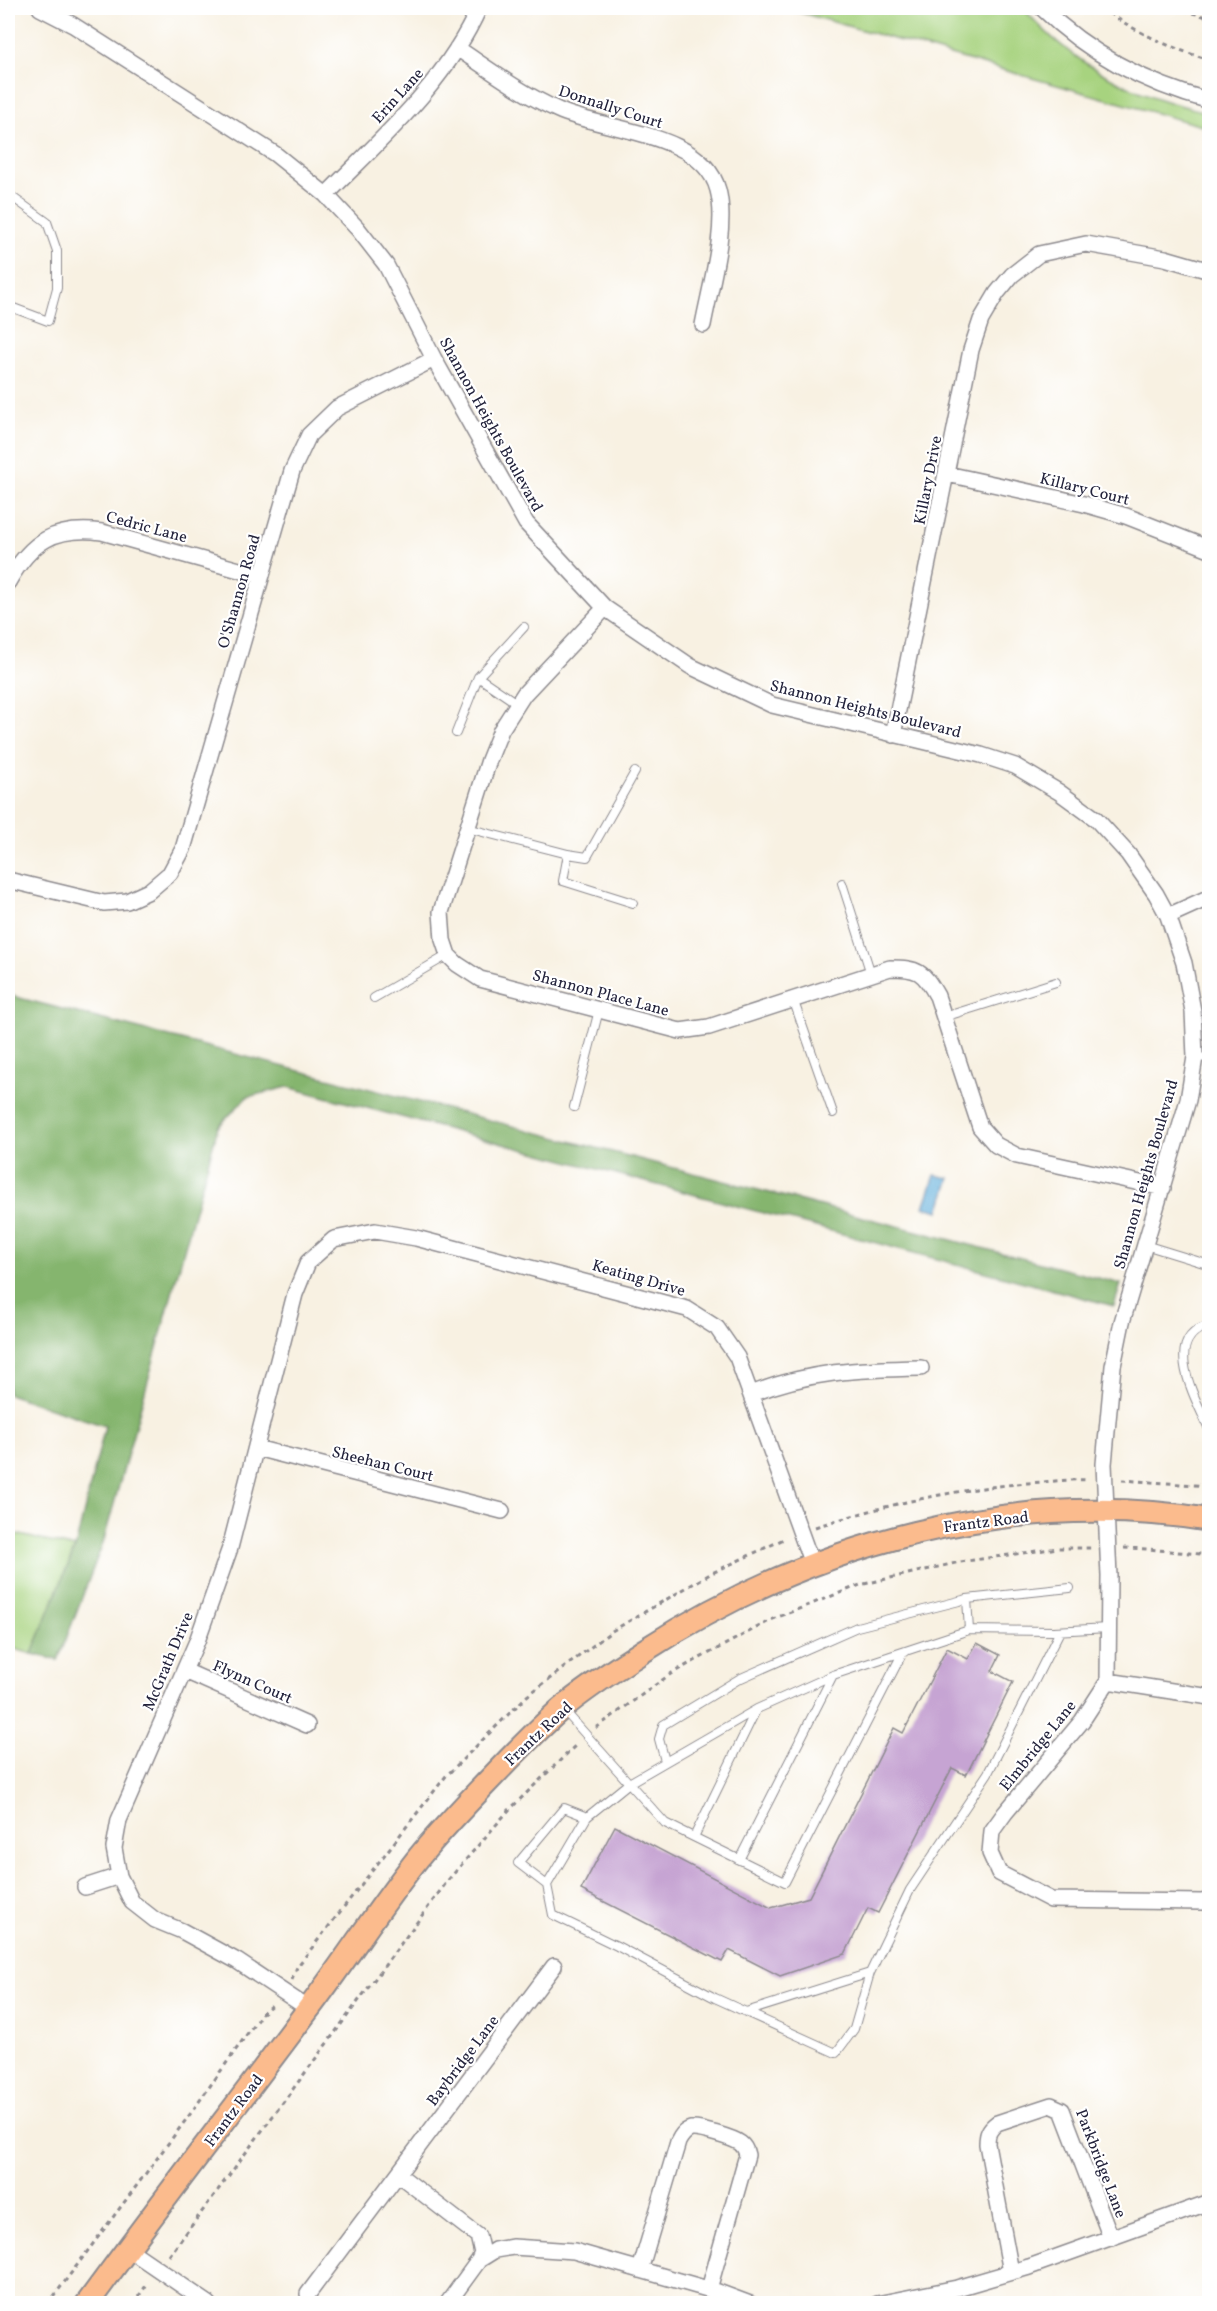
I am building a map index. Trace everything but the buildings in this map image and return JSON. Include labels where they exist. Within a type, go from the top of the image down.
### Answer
[{"type":"main road","name":"Frantz Road","points":[[87,2304],[419,1857],[491,1779],[562,1708],[622,1665],[680,1627],[753,1589],[812,1563],[881,1541],[948,1524],[1107,1510],[1209,1520]]},
{"type":"street","name":"Shannon Heights Boulevard","points":[[40,8],[72,25],[275,154],[326,195],[358,229],[386,265],[434,359],[526,523],[605,608],[690,666],[772,705],[981,755],[1015,766],[1059,792],[1096,819],[1128,854],[1156,894],[1168,916],[1184,963],[1202,1057],[1122,1322],[1113,1366],[1104,1464],[1107,1510]]},
{"type":"street","name":"Erin Lane","points":[[326,195],[438,76],[457,48],[479,8]]},
{"type":"street","points":[[1042,8],[1064,29],[1112,61],[1158,84],[1209,101]]},
{"type":"street","name":"Donnally Court","points":[[457,48],[522,91],[560,111],[643,134],[674,146],[703,163],[713,175],[719,191],[722,224],[703,326]]},
{"type":"street","name":"Killary Drive","points":[[892,735],[971,350],[981,320],[997,293],[1012,275],[1039,254],[1086,244],[1165,258],[1209,271]]},
{"type":"street","name":"O'Shannon Road","points":[[8,880],[104,903],[127,901],[149,891],[170,873],[183,849],[292,471],[309,435],[337,408],[434,359]]},
{"type":"street","name":"Killary Court","points":[[947,474],[1084,504],[1126,516],[1209,549]]},
{"type":"street","name":"Cedric Lane","points":[[8,582],[27,553],[63,532],[82,529],[102,532],[261,576]]},
{"type":"street","points":[[448,955],[442,940],[441,912],[489,760],[501,730],[518,704],[605,608]]},
{"type":"street","points":[[1168,916],[1209,897]]},
{"type":"street","name":"Shannon Place Lane","points":[[448,955],[456,964],[480,979],[680,1031],[709,1027],[890,968],[910,968],[927,978],[937,996],[980,1127],[996,1145],[1017,1156],[1163,1188]]},
{"type":"street","name":"Keating Drive","points":[[334,1239],[375,1231],[416,1238],[687,1309],[717,1328],[736,1357],[751,1394],[812,1563]]},
{"type":"street","name":"McGrath Drive","points":[[309,2008],[237,1961],[182,1931],[155,1920],[132,1902],[118,1876],[114,1848],[119,1820],[185,1671],[230,1548],[295,1294],[308,1262],[334,1239]]},
{"type":"street","points":[[751,1394],[777,1383],[816,1374],[865,1369],[921,1368]]},
{"type":"street","name":"Sheehan Court","points":[[256,1448],[502,1511]]},
{"type":"street","points":[[1107,1510],[1108,1681],[1209,1697]]},
{"type":"street","name":"Flynn Court","points":[[185,1671],[307,1725]]},
{"type":"street","name":"Elmbridge Lane","points":[[1108,1681],[1082,1721],[992,1831],[990,1853],[999,1873],[1051,1900],[1203,1902],[1209,1899]]},
{"type":"street","points":[[85,1887],[118,1876]]},
{"type":"street","name":"Baybridge Lane","points":[[308,2294],[554,1966]]},
{"type":"street","name":"Parkbridge Lane","points":[[1011,2272],[987,2144],[990,2128],[997,2123],[1051,2105],[1062,2110],[1111,2238]]},
{"type":"street","points":[[640,2270],[682,2134],[690,2129],[715,2135],[739,2142],[745,2148],[747,2155],[709,2289]]},
{"type":"street","points":[[399,2175],[478,2236],[482,2253],[479,2260],[447,2304]]},
{"type":"street","name":"Parkbridge Lane","points":[[877,2304],[957,2288],[1011,2272],[1209,2202]]},
{"type":"street","points":[[479,2260],[495,2250],[513,2247],[574,2251],[709,2289],[750,2304]]},
{"type":"street","points":[[127,2248],[209,2304]]},
{"type":"lane","points":[[8,194],[47,222],[57,251],[57,288],[48,321],[8,306]]},
{"type":"lane","points":[[456,732],[478,677],[524,627]]},
{"type":"lane","points":[[478,677],[518,704]]},
{"type":"lane","points":[[467,828],[587,857],[635,772]]},
{"type":"lane","points":[[568,854],[563,881],[633,903]]},
{"type":"lane","points":[[842,883],[871,974]]},
{"type":"lane","points":[[374,998],[448,955]]},
{"type":"lane","points":[[944,1017],[1056,982]]},
{"type":"lane","points":[[794,999],[833,1113]]},
{"type":"lane","points":[[574,1107],[599,1010]]},
{"type":"lane","points":[[1144,1245],[1209,1265]]},
{"type":"lane","points":[[1209,1325],[1197,1328],[1185,1342],[1184,1369],[1209,1431]]},
{"type":"lane","points":[[666,1761],[658,1739],[663,1725],[738,1679],[857,1627],[967,1599],[1070,1588]]},
{"type":"lane","points":[[967,1599],[969,1630]]},
{"type":"lane","points":[[547,1885],[587,1817],[629,1782],[757,1709],[833,1675],[969,1630],[1108,1628]]},
{"type":"lane","points":[[587,1817],[564,1808],[518,1863],[547,1885],[553,1915],[746,2012],[836,2053],[854,2029],[870,1973],[910,1890],[988,1773],[1060,1630]]},
{"type":"lane","points":[[562,1708],[665,1823],[785,1882],[902,1654]]},
{"type":"lane","points":[[739,1860],[833,1675]]},
{"type":"lane","points":[[694,1837],[757,1709]]},
{"type":"lane","points":[[746,2012],[870,1973]]},
{"type":"path","points":[[1102,8],[1125,25],[1179,51],[1209,60]]},
{"type":"path","points":[[1175,8],[1209,18]]},
{"type":"path","points":[[48,2304],[161,2154],[262,2013],[287,1993],[297,1967],[446,1776],[527,1696],[612,1631],[710,1574],[801,1532],[899,1503],[975,1488],[1071,1479],[1139,1480],[1209,1486]]},
{"type":"green space","points":[[784,8],[1023,8],[1068,51],[1103,73],[1140,92],[1209,113],[1209,128]]},
{"type":"green space","points":[[8,995],[1121,1284],[1114,1306],[288,1087],[247,1097],[218,1127],[104,1540],[58,1660],[32,1654],[75,1548],[105,1426],[8,1394]]},
{"type":"green space","points":[[8,1532],[75,1548],[32,1654],[8,1647]]},
{"type":"water","points":[[935,1175],[950,1178],[939,1211],[924,1207]]}]
